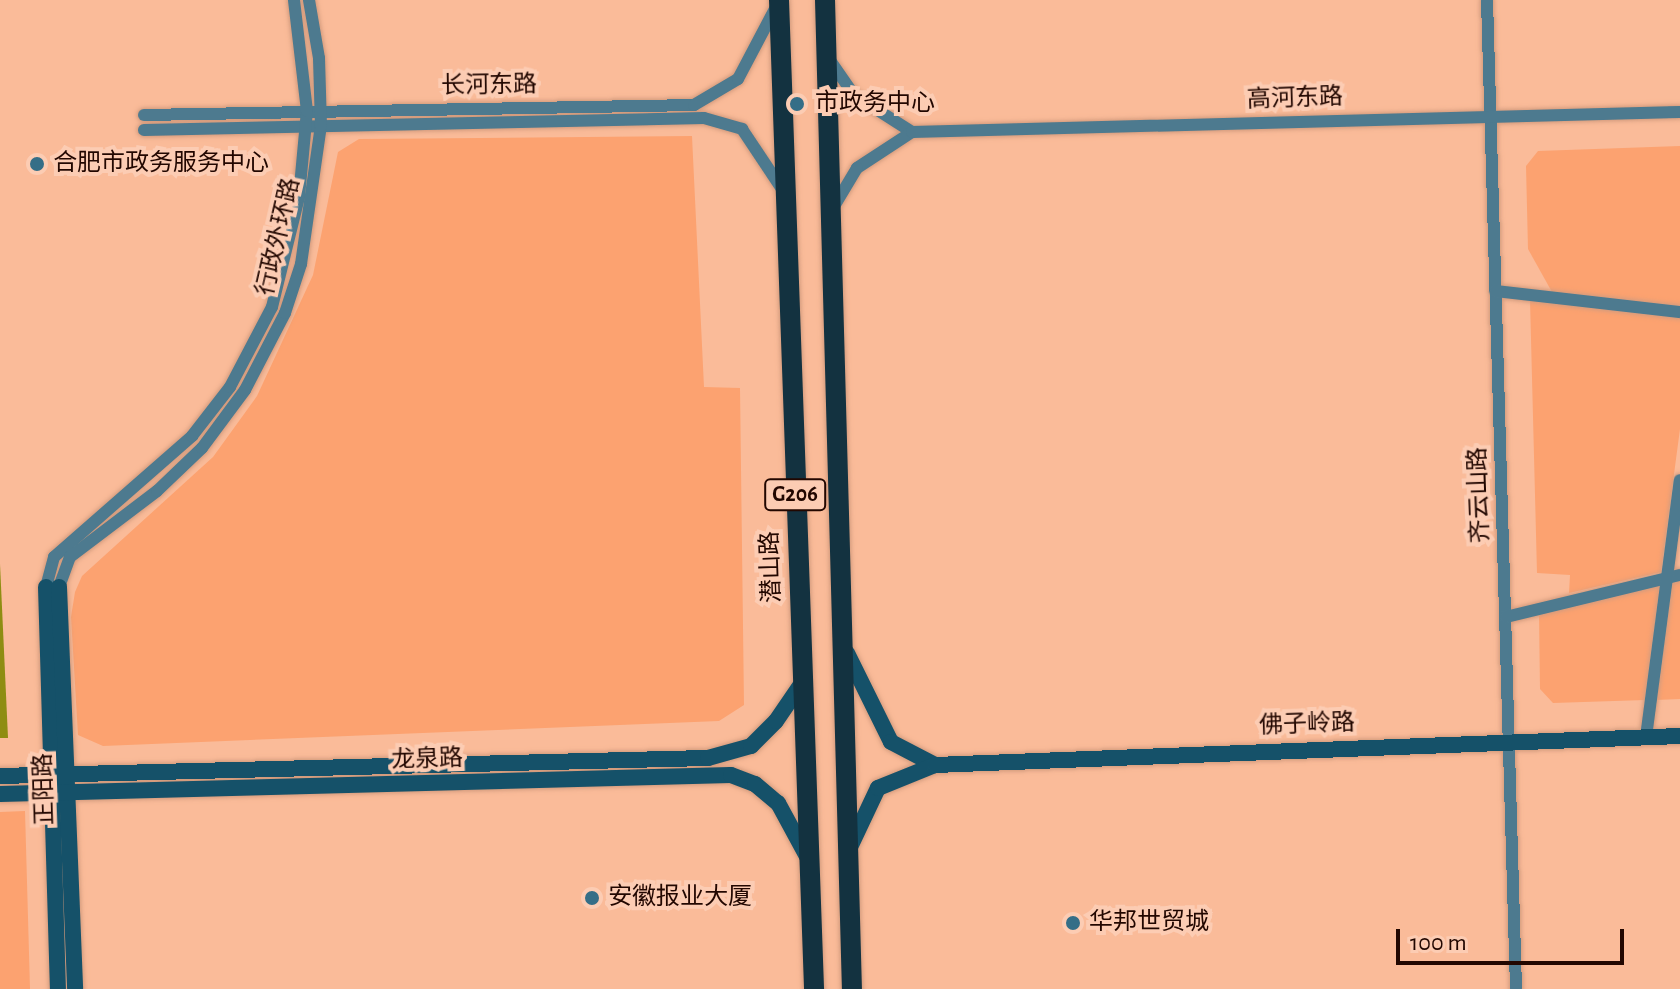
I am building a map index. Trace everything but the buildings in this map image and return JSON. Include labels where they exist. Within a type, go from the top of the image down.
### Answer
[{"type":"main road","name":"潜山路","points":[[779,0],[814,989]]},
{"type":"main road","name":"G206","points":[[825,0],[852,989]]},
{"type":"street","name":"行政外环路","points":[[52,587],[54,557],[192,436],[253,347],[286,262],[307,111],[294,0]]},
{"type":"street","name":"行政外环路","points":[[52,587],[66,562],[180,470],[245,390],[285,313],[301,264],[321,126],[322,110],[309,0]]},
{"type":"street","name":"长河东路","points":[[144,115],[694,105],[738,79],[779,0]]},
{"type":"street","name":"齐云山路","points":[[1487,0],[1516,989]]},
{"type":"street","points":[[826,55],[854,95],[912,132],[857,168],[833,208]]},
{"type":"street","name":"高河东路","points":[[912,132],[1680,112]]},
{"type":"street","name":"长河东路","points":[[144,130],[715,119],[742,129],[785,195]]},
{"type":"street","points":[[1495,291],[1680,312]]},
{"type":"street","points":[[1646,737],[1674,576],[1680,480]]},
{"type":"street","points":[[1506,617],[1674,576]]},
{"type":"street","name":"正阳路","points":[[52,587],[68,774],[75,989]]},
{"type":"street","name":"正阳路","points":[[52,587],[49,775],[58,989]]},
{"type":"street","points":[[844,646],[859,686],[891,742],[935,765]]},
{"type":"street","name":"龙泉路","points":[[0,776],[708,758],[751,746],[776,721],[802,683]]},
{"type":"street","name":"佛子岭路","points":[[935,765],[1510,740],[1680,736]]},
{"type":"street","points":[[847,859],[858,822],[878,788],[935,765]]},
{"type":"street","name":"龙泉路","points":[[0,794],[731,775],[755,784],[778,803],[811,863]]},
{"type":"shaded area","points":[[692,136],[704,387],[740,388],[744,705],[719,721],[103,746],[78,735],[71,617],[75,592],[82,576],[213,457],[257,396],[313,275],[338,152],[359,139]]},
{"type":"shaded area","points":[[1680,146],[1680,306],[1552,292],[1528,249],[1526,166],[1538,151]]},
{"type":"shaded area","points":[[1530,300],[1680,318],[1680,429],[1661,572],[1569,593],[1570,575],[1537,573]]},
{"type":"shaded area","points":[[0,564],[8,738],[0,738]]},
{"type":"shaded area","points":[[1680,579],[1680,699],[1656,700],[1671,581]]},
{"type":"shaded area","points":[[1660,585],[1645,700],[1553,703],[1540,689],[1539,613]]},
{"type":"shaded area","points":[[25,811],[30,989],[0,989],[0,812]]},
{"type":"place","name":"市政务中心","points":[[797,104]]},
{"type":"place","name":"合肥市政务服务中心","points":[[37,164]]},
{"type":"place","name":"安徽报业大厦","points":[[592,898]]},
{"type":"place","name":"华邦世贸城","points":[[1073,923]]}]
